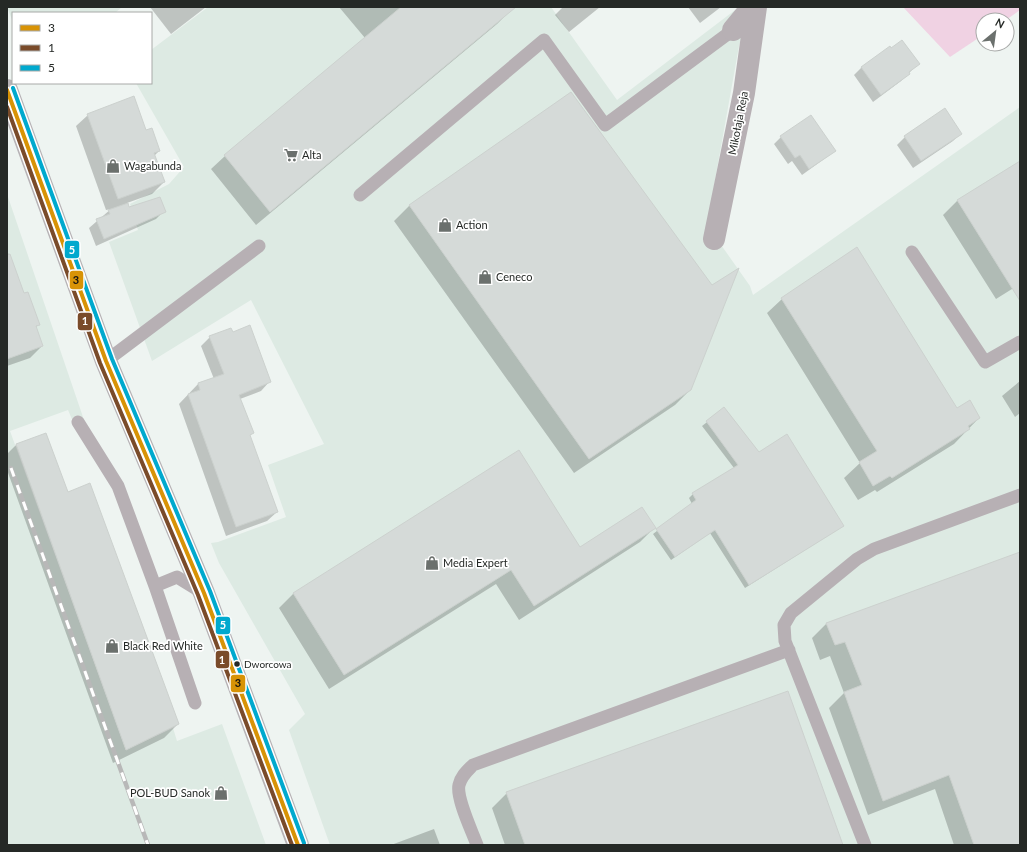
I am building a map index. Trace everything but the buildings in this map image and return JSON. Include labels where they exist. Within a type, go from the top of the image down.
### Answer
[{"type":"main road","points":[[7,90],[106,361],[204,593],[298,845]]},
{"type":"street","name":"Mikołaja Reja","points":[[733,30],[754,7]]},
{"type":"street","name":"Mikołaja Reja","points":[[714,239],[744,93],[754,7]]},
{"type":"lane","points":[[360,195],[544,40],[605,125],[733,30]]},
{"type":"lane","points":[[106,361],[259,246]]},
{"type":"lane","points":[[912,252],[985,362],[1020,342]]},
{"type":"lane","points":[[78,422],[118,486],[155,586],[195,703]]},
{"type":"lane","points":[[865,845],[785,641],[784,625],[791,613],[857,559],[874,550],[1020,495]]},
{"type":"lane","points":[[155,586],[177,577],[204,593]]},
{"type":"lane","points":[[477,845],[460,798],[458,786],[464,774],[473,765],[789,650]]},
{"type":"shaded area","points":[[7,7],[122,7],[116,12],[12,12],[12,20]]},
{"type":"shaded area","points":[[208,7],[551,7],[617,100],[739,7],[749,7],[739,46],[707,225],[750,286],[753,295],[1020,107],[1020,845],[330,845],[289,730],[305,714],[219,563],[211,543],[218,542],[286,517],[268,465],[324,444],[251,300],[152,361],[109,242],[138,230],[130,204],[169,184],[184,167],[137,84],[152,84],[152,49]]},
{"type":"shaded area","points":[[903,7],[1020,7],[1020,10],[1015,14],[1015,12],[975,12],[975,40],[950,57]]},
{"type":"shaded area","points":[[7,194],[84,420],[74,424],[68,410],[10,431],[126,750],[173,728],[177,741],[222,724],[266,845],[7,845]]},
{"type":"railway","points":[[11,468],[148,845]]},
{"type":"transit line","name":"5","points":[[13,88],[112,359],[210,591],[304,843]]},
{"type":"transit line","name":"3","points":[[7,90],[106,361],[204,593],[298,845]]},
{"type":"transit line","name":"1","points":[[7,107],[100,363],[198,595],[292,845]]},
{"type":"place","name":"Alta","points":[[291,155]]},
{"type":"place","name":"Wagabunda","points":[[113,166]]},
{"type":"place","name":"Action","points":[[445,225]]},
{"type":"place","name":"Ceneco","points":[[485,277]]},
{"type":"place","name":"Media Expert","points":[[432,563]]},
{"type":"place","name":"Black Red White","points":[[112,646]]},
{"type":"place","name":"Dworcowa","points":[[237,664]]},
{"type":"place","name":"POL-BUD Sanok","points":[[221,793]]}]
